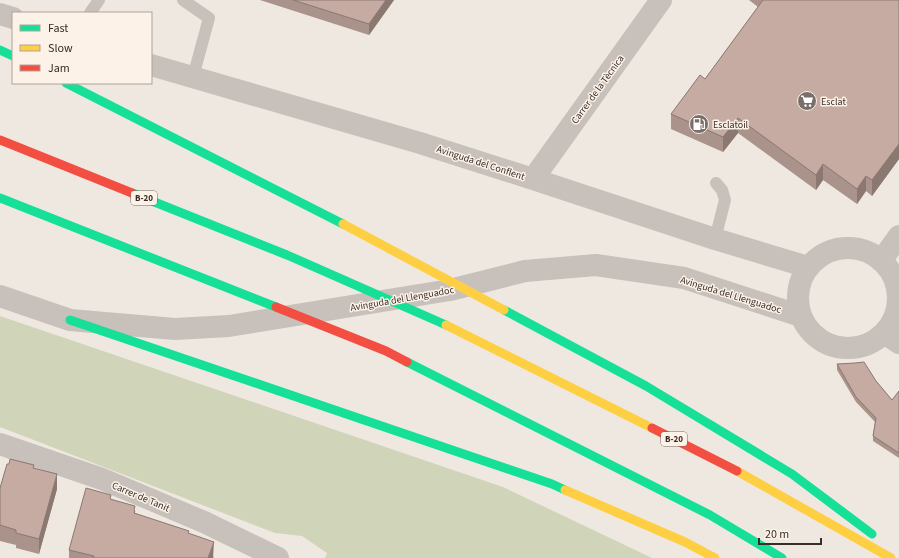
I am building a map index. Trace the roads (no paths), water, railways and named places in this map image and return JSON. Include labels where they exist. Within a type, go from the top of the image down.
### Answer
[{"type":"highway","points":[[0,50],[12,56]]},
{"type":"highway","points":[[68,84],[354,228],[646,386],[792,474],[880,540]]},
{"type":"highway","name":"B-20","points":[[0,140],[288,255],[453,328],[741,472],[894,554]]},
{"type":"highway","points":[[0,198],[386,351],[710,515],[782,558]]},
{"type":"highway","points":[[70,320],[552,484],[685,542],[716,558]]},
{"type":"street","name":"Carrer de la Tècnica","points":[[533,179],[661,0]]},
{"type":"street","points":[[0,14],[12,18]]},
{"type":"street","name":"Avinguda del Conflent","points":[[152,65],[371,128],[533,179],[715,239],[808,267]]},
{"type":"street","points":[[881,261],[899,236]]},
{"type":"street","points":[[854,248],[872,254],[881,261],[891,274],[898,290],[892,338],[876,340],[856,348],[838,348],[826,344],[815,337],[801,316],[798,301],[800,284],[808,267],[817,258],[831,251],[854,248]]},
{"type":"street","name":"Avinguda del Llenguadoc","points":[[0,296],[70,320],[175,329],[229,326],[450,290],[525,271],[596,265],[684,278],[801,316]]},
{"type":"street","name":"Carrer de Tanit","points":[[0,444],[102,479],[204,522],[278,558]]},
{"type":"lane","points":[[91,12],[99,0]]},
{"type":"lane","points":[[183,0],[209,18],[193,77]]},
{"type":"lane","points":[[715,239],[725,200],[722,190],[716,183]]},
{"type":"place","name":"Esclat","points":[[807,101]]},
{"type":"place","name":"Esclatoil","points":[[699,124]]}]
